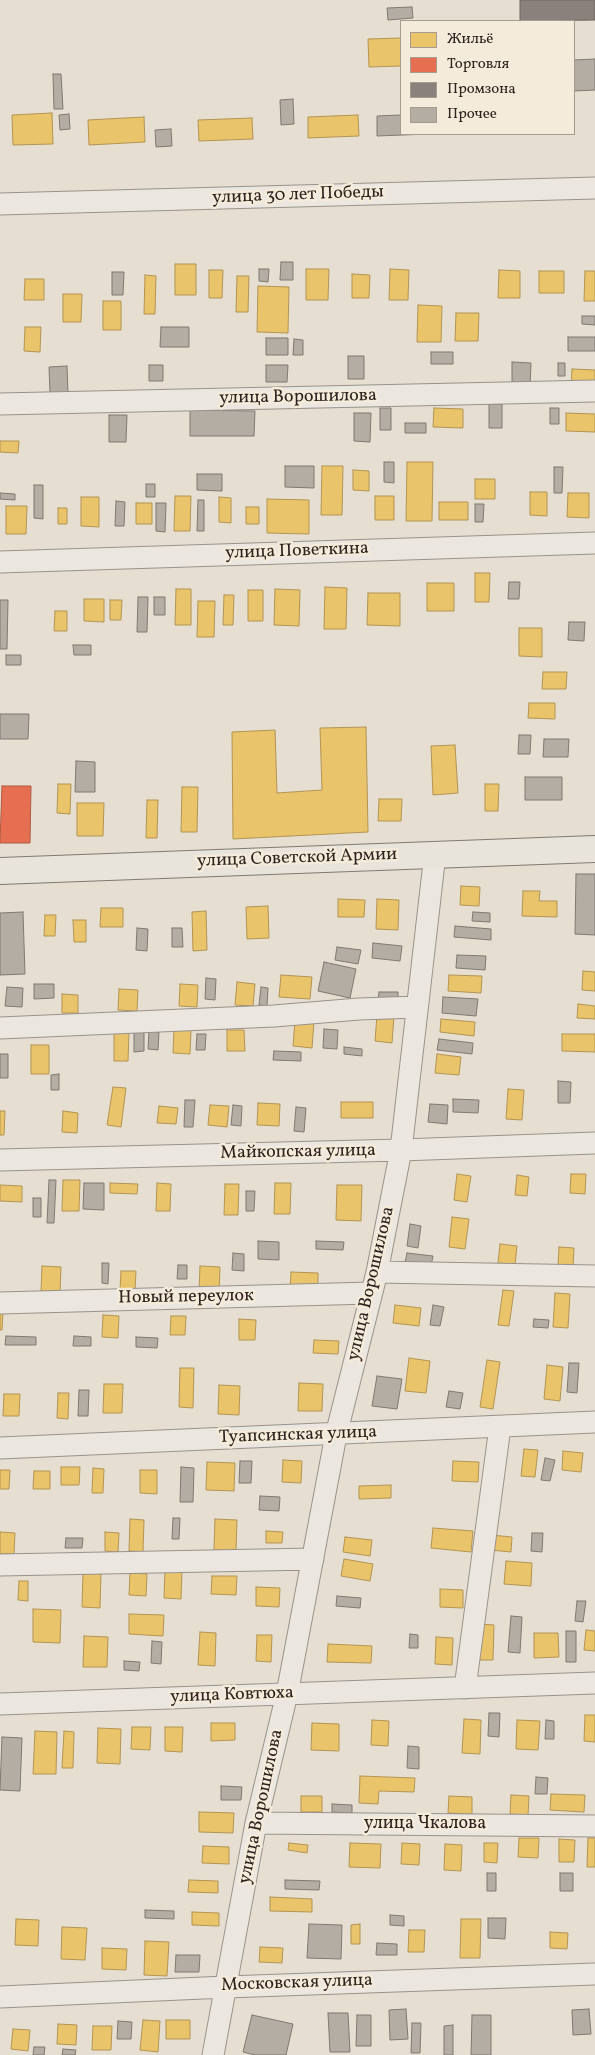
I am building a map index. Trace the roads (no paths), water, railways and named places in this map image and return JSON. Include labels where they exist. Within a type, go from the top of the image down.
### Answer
[{"type":"main road","name":"улица Советской Армии","points":[[0,871],[595,849]]},
{"type":"street","name":"улица 30 лет Победы","points":[[0,204],[595,188]]},
{"type":"street","name":"улица Ворошилова","points":[[0,404],[595,391]]},
{"type":"street","name":"улица Поветкина","points":[[0,562],[595,543]]},
{"type":"street","name":"улица Ворошилова","points":[[213,2055],[256,1824],[287,1694],[336,1435],[377,1272],[401,1150],[436,854]]},
{"type":"street","points":[[0,1028],[417,1007]]},
{"type":"street","name":"Майкопская улица","points":[[0,1160],[595,1143]]},
{"type":"street","points":[[377,1272],[595,1276]]},
{"type":"street","name":"Новый переулок","points":[[0,1303],[371,1293]]},
{"type":"street","name":"Туапсинская улица","points":[[0,1448],[336,1435],[595,1422]]},
{"type":"street","points":[[465,1688],[500,1427]]},
{"type":"street","points":[[0,1565],[313,1559]]},
{"type":"street","name":"улица Ковтюха","points":[[0,1704],[595,1683]]},
{"type":"street","name":"улица Чкалова","points":[[256,1824],[595,1826]]},
{"type":"street","name":"Московская улица","points":[[0,1997],[226,1986],[595,1974]]}]
